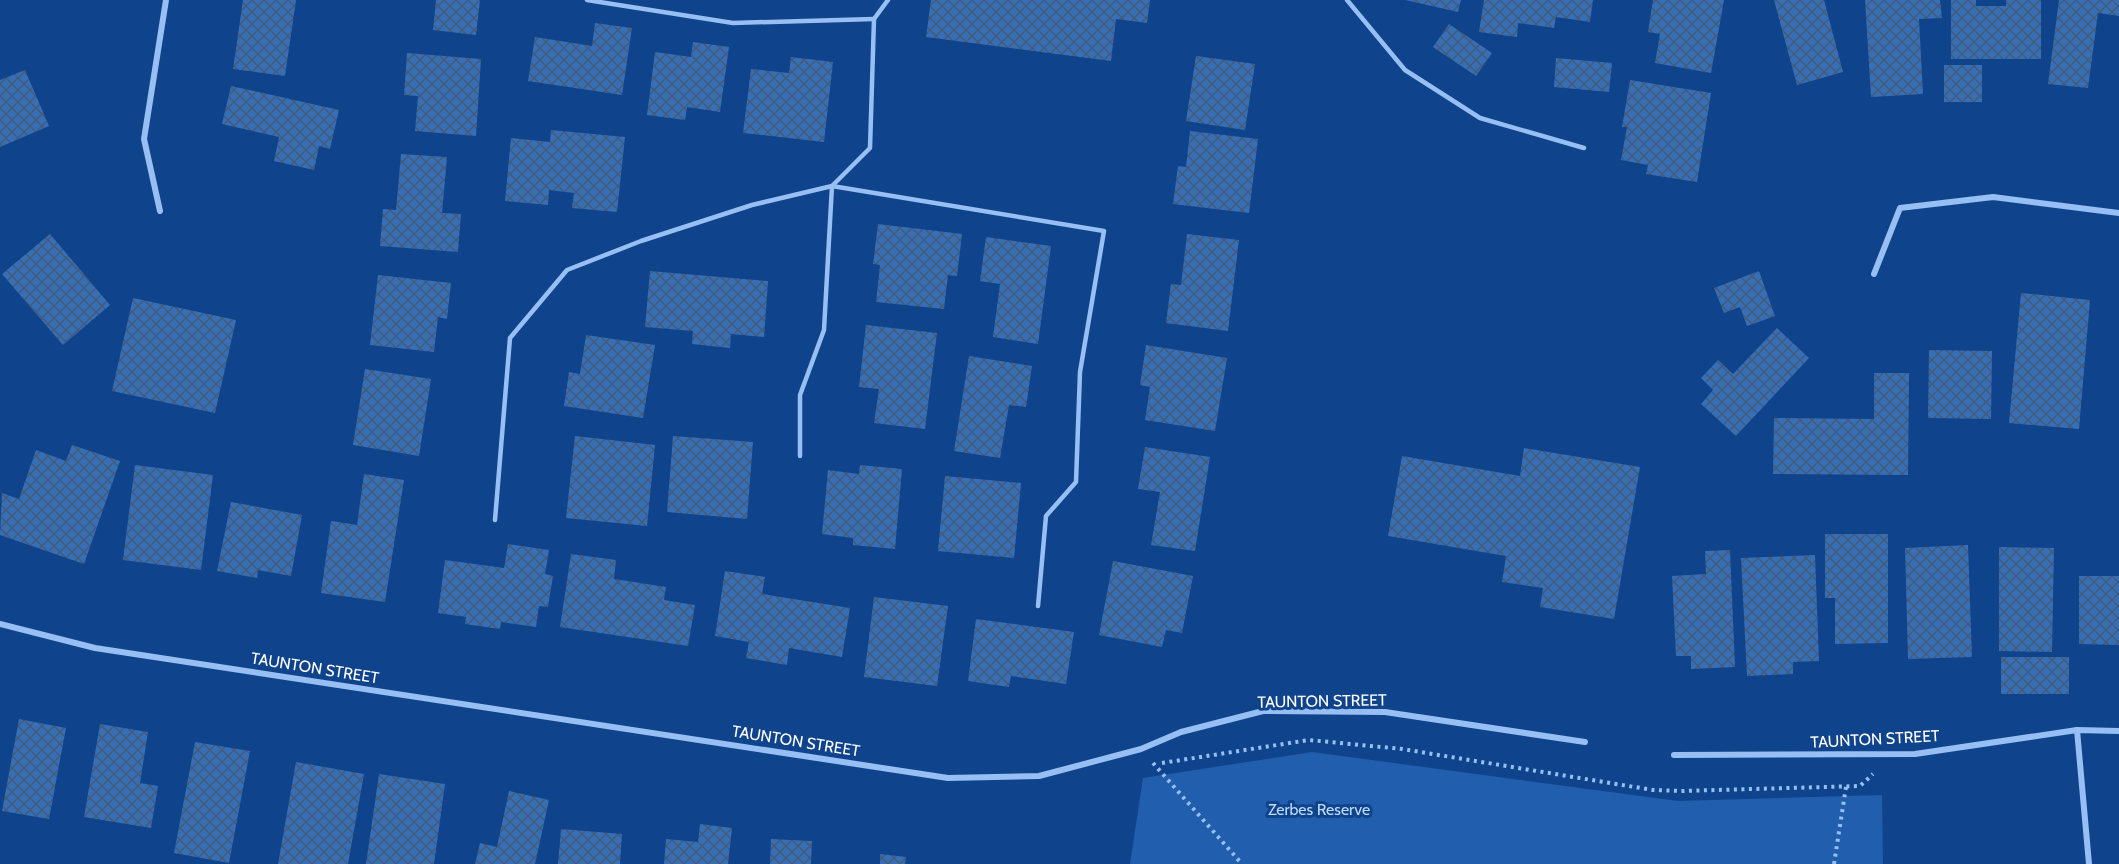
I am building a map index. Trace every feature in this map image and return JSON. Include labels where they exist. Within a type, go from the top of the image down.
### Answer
[{"type":"street","points":[[160,211],[144,139],[166,0]]},
{"type":"street","points":[[1874,274],[1900,208],[1993,197],[2119,213]]},
{"type":"street","name":"TAUNTON STREET","points":[[0,624],[95,648],[948,778],[1040,776],[1141,749],[1181,732],[1263,711],[1385,712],[1585,742]]},
{"type":"street","points":[[2077,730],[2089,864]]},
{"type":"street","name":"TAUNTON STREET","points":[[1674,755],[1916,754],[2077,730],[2119,731]]},
{"type":"lane","points":[[586,0],[733,23],[874,19]]},
{"type":"lane","points":[[800,456],[800,395],[824,330],[832,186],[870,148],[874,19],[888,0]]},
{"type":"lane","points":[[1347,0],[1405,70],[1480,118],[1584,148]]},
{"type":"lane","points":[[495,520],[510,338],[567,270],[641,241],[752,205],[832,186],[1104,231],[1080,372],[1076,482],[1046,516],[1038,606]]},
{"type":"path","points":[[1154,765],[1309,740],[1402,749],[1653,790],[1681,792],[1860,786],[1872,774],[1883,774]]},
{"type":"path","points":[[1141,749],[1242,864]]},
{"type":"path","points":[[1834,864],[1846,787]]},
{"type":"green space","name":"Zerbes Reserve","points":[[1312,752],[1678,801],[1882,795],[1883,864],[1130,864],[1143,778]]},
{"type":"building","points":[[243,0],[296,0],[285,76],[233,69]]},
{"type":"building","points":[[436,0],[480,0],[476,35],[433,30]]},
{"type":"building","points":[[931,0],[1150,0],[1147,23],[1116,19],[1111,61],[926,37]]},
{"type":"building","points":[[1405,0],[1461,0],[1458,12]]},
{"type":"building","points":[[1484,0],[1593,0],[1590,22],[1556,17],[1554,28],[1518,23],[1517,37],[1479,32]]},
{"type":"building","points":[[1653,0],[1724,0],[1711,73],[1655,63],[1660,34],[1648,32]]},
{"type":"building","points":[[1774,0],[1824,0],[1843,72],[1797,85]]},
{"type":"building","points":[[1865,0],[1940,0],[1942,18],[1919,19],[1923,94],[1871,97]]},
{"type":"building","points":[[1951,0],[1976,0],[1976,6],[2006,6],[2006,0],[2041,0],[2041,59],[1951,59]]},
{"type":"building","points":[[2059,0],[2119,0],[2119,16],[2098,13],[2088,88],[2048,84]]},
{"type":"building","points":[[595,23],[632,28],[622,95],[528,81],[535,37],[592,46]]},
{"type":"building","points":[[1449,24],[1492,53],[1476,76],[1433,47]]},
{"type":"building","points":[[693,42],[729,47],[720,112],[687,107],[685,120],[647,115],[655,52],[691,57]]},
{"type":"building","points":[[407,53],[481,59],[476,136],[415,131],[418,96],[404,95]]},
{"type":"building","points":[[1196,56],[1255,64],[1245,130],[1186,121]]},
{"type":"building","points":[[791,57],[833,62],[824,142],[743,133],[751,69],[789,73]]},
{"type":"building","points":[[1556,58],[1612,63],[1609,92],[1554,87]]},
{"type":"building","points":[[1944,65],[1982,65],[1982,102],[1944,102]]},
{"type":"building","points":[[25,70],[49,126],[0,147],[0,80]]},
{"type":"building","points":[[1630,80],[1711,93],[1697,182],[1646,174],[1648,165],[1621,160],[1627,127],[1622,127]]},
{"type":"building","points":[[231,86],[339,110],[330,149],[319,146],[314,170],[274,161],[279,137],[222,124]]},
{"type":"building","points":[[551,130],[625,137],[617,212],[572,208],[574,193],[549,190],[548,205],[505,201],[511,138],[550,142]]},
{"type":"building","points":[[1190,131],[1258,139],[1249,213],[1173,204],[1178,166],[1186,167]]},
{"type":"building","points":[[401,154],[447,157],[442,213],[461,214],[458,252],[380,246],[383,209],[396,210]]},
{"type":"building","points":[[878,224],[962,234],[957,276],[948,275],[944,309],[876,302],[880,265],[873,264]]},
{"type":"building","points":[[50,234],[110,305],[63,345],[2,274]]},
{"type":"building","points":[[1187,234],[1239,240],[1228,331],[1166,323],[1171,284],[1181,285]]},
{"type":"building","points":[[986,237],[1051,246],[1038,344],[993,337],[1000,284],[980,281]]},
{"type":"building","points":[[650,271],[768,281],[764,337],[731,334],[730,348],[692,344],[693,331],[645,327]]},
{"type":"building","points":[[1759,271],[1775,316],[1747,326],[1740,307],[1724,313],[1714,288]]},
{"type":"building","points":[[378,275],[451,283],[447,319],[438,317],[434,352],[370,345]]},
{"type":"building","points":[[2021,293],[2090,300],[2079,429],[2009,423]]},
{"type":"building","points":[[133,298],[236,320],[215,413],[112,391]]},
{"type":"building","points":[[866,325],[937,333],[925,429],[874,423],[879,389],[859,387]]},
{"type":"building","points":[[1777,328],[1809,358],[1736,436],[1701,404],[1713,390],[1701,378],[1718,360],[1733,374]]},
{"type":"building","points":[[586,335],[655,345],[643,418],[564,406],[569,372],[580,374]]},
{"type":"building","points":[[1146,345],[1227,358],[1215,431],[1145,420],[1150,387],[1140,385]]},
{"type":"building","points":[[1929,350],[1992,351],[1991,419],[1928,418]]},
{"type":"building","points":[[969,356],[1032,366],[1026,407],[1009,405],[1000,458],[954,451]]},
{"type":"building","points":[[365,369],[431,379],[419,456],[353,445]]},
{"type":"building","points":[[1874,373],[1909,373],[1908,475],[1773,474],[1774,418],[1874,419]]},
{"type":"building","points":[[575,436],[655,445],[647,526],[566,518]]},
{"type":"building","points":[[673,436],[753,442],[747,519],[667,512]]},
{"type":"building","points":[[72,445],[120,461],[84,564],[0,535],[2,493],[19,499],[36,450],[66,461]]},
{"type":"building","points":[[1145,447],[1210,457],[1195,551],[1151,545],[1160,492],[1138,489]]},
{"type":"building","points":[[1524,448],[1640,467],[1614,619],[1540,607],[1543,588],[1502,582],[1506,556],[1388,536],[1402,456],[1520,476]]},
{"type":"building","points":[[135,465],[213,475],[201,570],[123,560]]},
{"type":"building","points":[[860,465],[902,469],[895,549],[853,545],[853,538],[822,534],[828,470],[859,474]]},
{"type":"building","points":[[364,474],[404,480],[385,602],[321,593],[331,521],[357,525]]},
{"type":"building","points":[[945,476],[1021,483],[1014,558],[938,551]]},
{"type":"building","points":[[231,502],[302,515],[291,576],[258,570],[257,578],[217,571]]},
{"type":"building","points":[[1825,534],[1888,534],[1888,643],[1835,644],[1835,598],[1825,598]]},
{"type":"building","points":[[508,544],[549,550],[545,574],[553,576],[548,607],[539,606],[536,627],[501,622],[500,629],[465,624],[466,617],[438,613],[445,560],[504,568]]},
{"type":"building","points":[[1968,545],[1972,657],[1908,659],[1905,548]]},
{"type":"building","points":[[1999,547],[2054,548],[2052,652],[1999,651]]},
{"type":"building","points":[[1730,550],[1735,667],[1691,669],[1691,656],[1676,656],[1672,576],[1706,574],[1705,551]]},
{"type":"building","points":[[571,554],[616,560],[614,579],[666,587],[664,600],[695,605],[688,646],[560,627]]},
{"type":"building","points":[[1815,555],[1819,661],[1793,662],[1793,674],[1747,676],[1741,558]]},
{"type":"building","points":[[1113,561],[1193,576],[1182,633],[1166,630],[1162,647],[1099,635]]},
{"type":"building","points":[[725,571],[765,577],[762,594],[850,608],[842,657],[789,648],[787,665],[746,658],[749,642],[715,636]]},
{"type":"building","points":[[2079,576],[2119,576],[2119,645],[2079,644]]},
{"type":"building","points":[[874,597],[948,606],[937,686],[864,677]]},
{"type":"building","points":[[976,619],[1074,632],[1066,684],[1011,676],[1009,687],[968,681]]},
{"type":"building","points":[[2001,657],[2069,657],[2069,694],[2001,694]]},
{"type":"building","points":[[19,719],[66,728],[49,819],[2,811]]},
{"type":"building","points":[[100,724],[148,732],[140,783],[158,786],[151,828],[84,817]]},
{"type":"building","points":[[195,742],[250,751],[229,863],[174,853]]},
{"type":"building","points":[[296,762],[364,774],[348,864],[278,864]]},
{"type":"building","points":[[379,774],[445,784],[434,864],[366,864]]},
{"type":"building","points":[[509,791],[549,800],[535,864],[475,864],[480,843],[497,847]]},
{"type":"building","points":[[700,824],[732,828],[728,864],[664,864],[666,839],[698,842]]},
{"type":"building","points":[[561,829],[622,834],[620,864],[558,864]]},
{"type":"building","points":[[771,839],[812,841],[811,864],[770,864]]},
{"type":"building","points":[[880,854],[906,857],[905,864],[880,864]]}]
